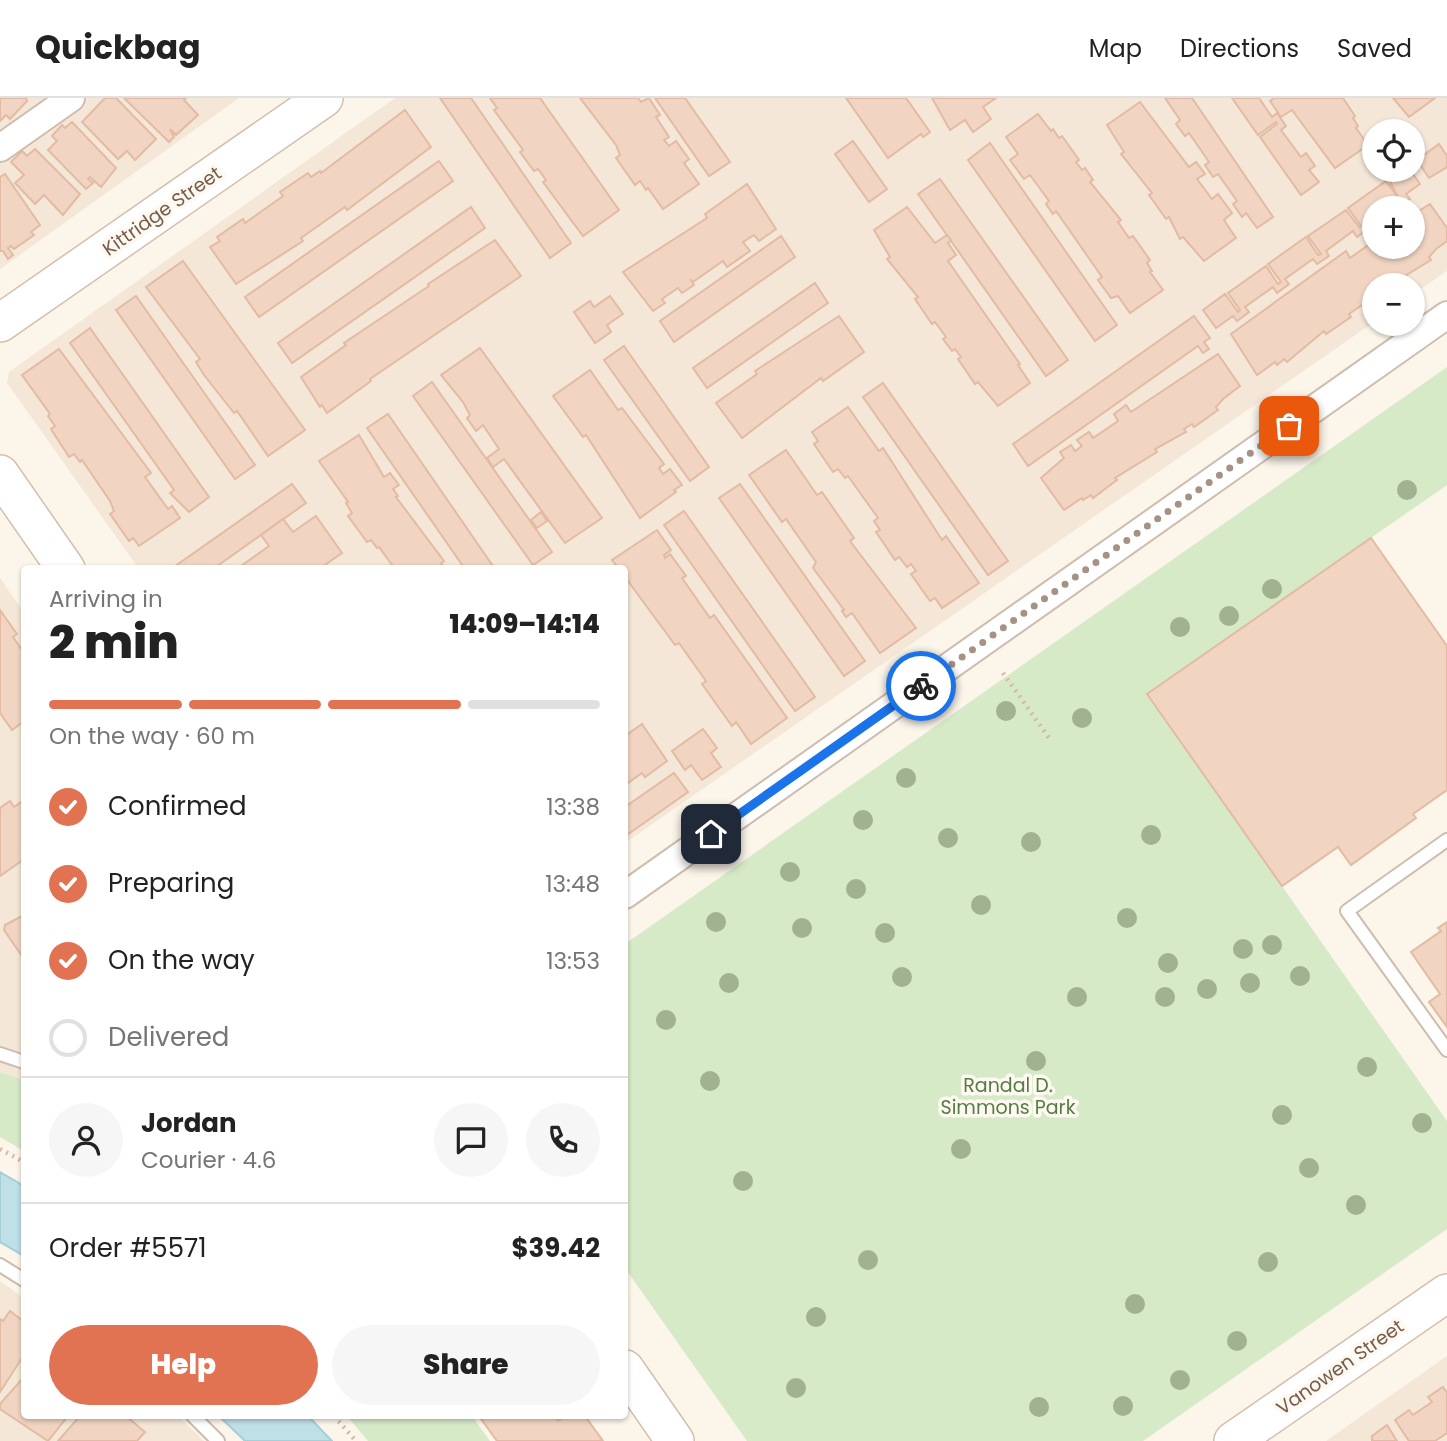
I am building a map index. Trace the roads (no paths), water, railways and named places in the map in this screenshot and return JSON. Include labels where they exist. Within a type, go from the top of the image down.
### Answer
[{"type":"main road","name":"Kittridge Street","points":[[0,323],[324,98]]},
{"type":"main road","points":[[0,474],[63,565]]},
{"type":"main road","name":"Vanowen Street","points":[[1233,1441],[1447,1293]]},
{"type":"main road","points":[[628,1373],[675,1441]]},
{"type":"street","points":[[0,148],[71,98]]},
{"type":"street","points":[[628,893],[1447,315]]},
{"type":"lane","points":[[1447,840],[1347,911],[1447,1050]]},
{"type":"lane","points":[[0,1054],[21,1061]]},
{"type":"lane","points":[[0,1265],[21,1278]]},
{"type":"lane","points":[[196,1419],[218,1441]]},
{"type":"water","points":[[0,1172],[21,1184],[21,1254],[0,1242]]},
{"type":"water","points":[[222,1419],[311,1419],[332,1441],[245,1441]]},
{"type":"park label","name":"Randal D. Simmons Park","points":[[1008,1096]]}]
